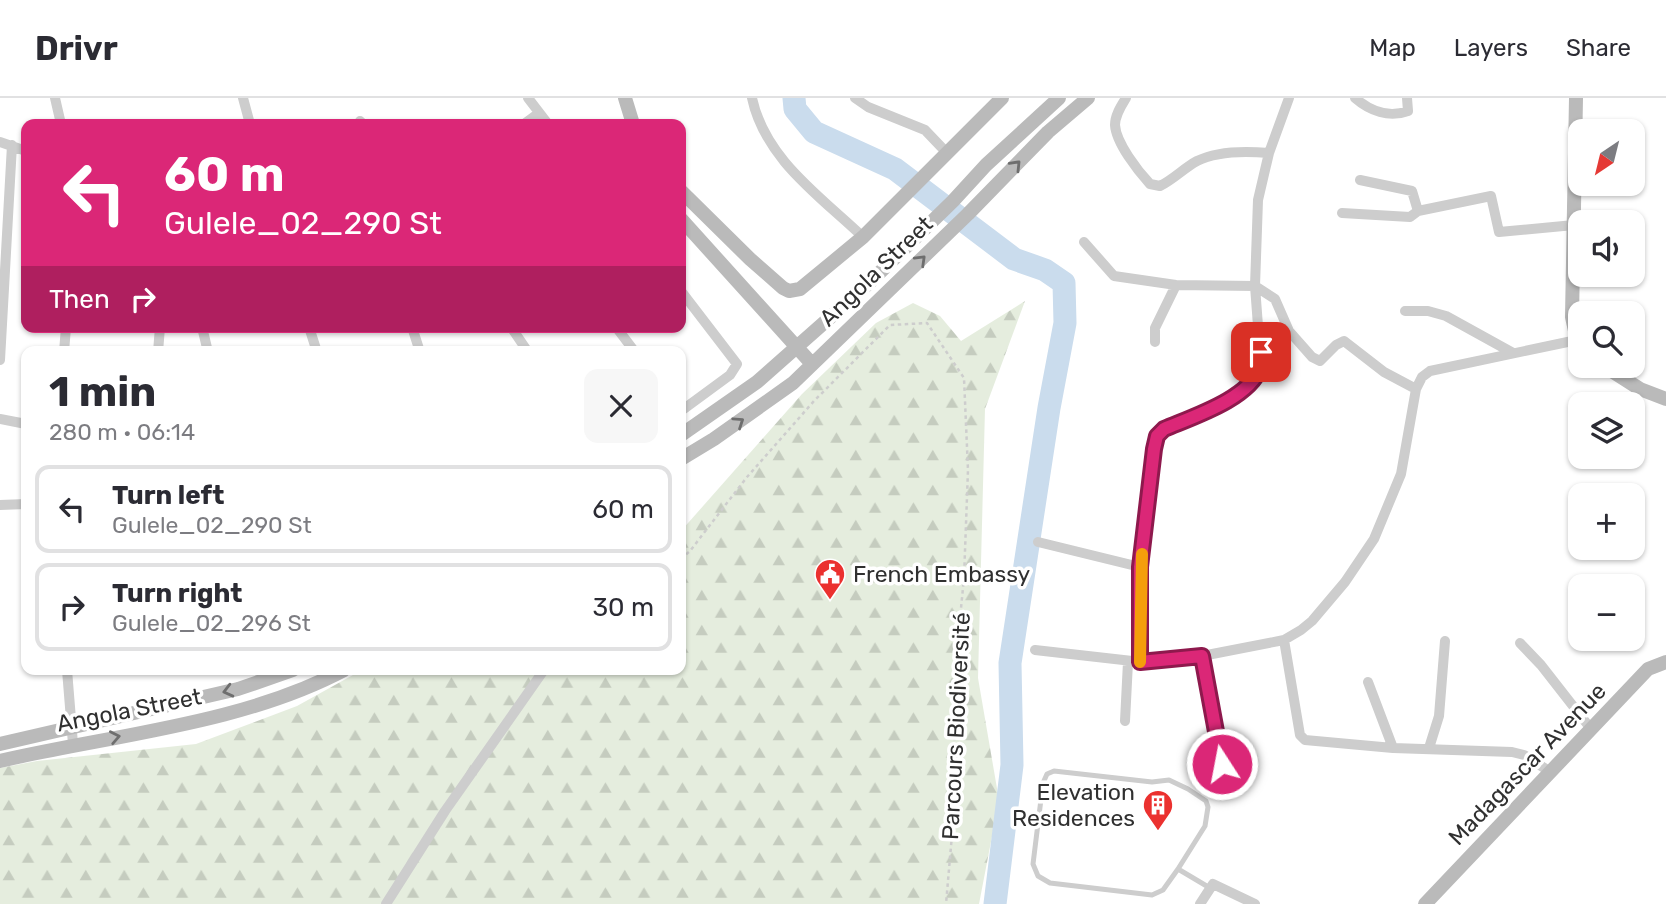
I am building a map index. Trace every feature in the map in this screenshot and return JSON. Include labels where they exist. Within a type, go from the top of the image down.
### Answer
[{"type":"main road","points":[[625,98],[631,119]]},
{"type":"main road","points":[[686,196],[750,260],[783,288],[789,291],[800,289],[863,237],[1002,98]]},
{"type":"main road","points":[[686,432],[757,383],[869,284],[985,165],[1059,98]]},
{"type":"main road","name":"Angola Street","points":[[686,455],[767,403],[793,383],[1048,132],[1088,98]]},
{"type":"main road","points":[[1574,210],[1576,98]]},
{"type":"main road","points":[[686,227],[812,365]]},
{"type":"main road","points":[[1623,378],[1640,389],[1666,399]]},
{"type":"main road","name":"Madagascar Avenue","points":[[1425,904],[1648,669],[1666,662]]},
{"type":"main road","points":[[0,744],[238,689],[279,675]]},
{"type":"main road","name":"Angola Street","points":[[0,761],[259,706],[332,675]]},
{"type":"street","points":[[55,98],[60,119]]},
{"type":"street","points":[[243,98],[249,119]]},
{"type":"street","points":[[527,98],[544,119]]},
{"type":"street","points":[[752,98],[756,116],[771,146],[793,173],[863,237]]},
{"type":"street","points":[[855,98],[869,107],[925,130],[946,152]]},
{"type":"street","points":[[1126,98],[1118,112],[1115,126],[1132,164],[1150,184],[1160,186],[1197,161],[1253,152],[1269,153]]},
{"type":"street","points":[[1140,662],[1140,567],[1157,436],[1164,429],[1228,401],[1254,379],[1261,366],[1255,286],[1258,201],[1269,153],[1290,98]]},
{"type":"street","points":[[1355,98],[1364,106],[1398,115],[1408,111],[1407,98]]},
{"type":"street","points":[[531,119],[539,113]]},
{"type":"street","points":[[0,142],[21,149]]},
{"type":"street","points":[[0,360],[12,145]]},
{"type":"street","points":[[1360,180],[1412,191],[1418,211]]},
{"type":"street","points":[[1342,213],[1410,217],[1418,211],[1491,196],[1499,232],[1568,226]]},
{"type":"street","points":[[1084,242],[1114,276],[1176,285],[1255,286],[1275,299],[1289,331],[1312,357],[1320,361],[1344,341],[1384,372],[1416,389]]},
{"type":"street","points":[[1155,342],[1155,328],[1176,285]]},
{"type":"street","points":[[686,298],[737,364],[730,374],[686,407]]},
{"type":"street","points":[[1405,311],[1427,311],[1446,316],[1513,353]]},
{"type":"street","points":[[1035,650],[1140,662],[1202,656],[1284,640],[1312,621],[1345,582],[1374,539],[1401,474],[1416,389],[1422,377],[1430,371],[1568,344]]},
{"type":"street","points":[[0,419],[21,424]]},
{"type":"street","points":[[0,505],[21,504]]},
{"type":"street","points":[[1038,542],[1140,567]]},
{"type":"street","points":[[1284,640],[1300,735],[1305,740],[1393,748],[1512,752],[1524,755],[1549,771]]},
{"type":"street","points":[[1429,748],[1439,716],[1445,640]]},
{"type":"street","points":[[1520,643],[1591,729]]},
{"type":"street","points":[[1202,656],[1222,764]]},
{"type":"street","points":[[1125,720],[1128,662]]},
{"type":"street","points":[[67,675],[74,744]]},
{"type":"street","points":[[386,904],[445,811],[540,675]]},
{"type":"street","points":[[1368,682],[1393,748]]},
{"type":"street","points":[[1200,904],[1213,884],[1255,904]]},
{"type":"lane","points":[[1054,771],[1152,782],[1169,780],[1206,802],[1208,807],[1205,825],[1178,869],[1163,890],[1152,894],[1050,883],[1038,876],[1033,864],[1043,783],[1047,774],[1054,771]]},
{"type":"lane","points":[[1178,869],[1210,888]]},
{"type":"path","name":"Parcours Biodiversité","points":[[686,555],[747,477],[814,401],[890,325],[927,323],[964,378],[968,470],[964,578],[954,678],[955,800],[946,904]]},
{"type":"green space","name":"French Embassy","points":[[1025,301],[985,409],[978,678],[999,800],[979,904],[0,904],[0,768],[37,761],[196,744],[297,706],[353,675],[686,675],[686,525],[802,394],[876,323],[913,303],[940,316],[961,341]]},
{"type":"waterway","points":[[794,98],[795,109],[814,132],[895,169],[1014,259],[1045,270],[1064,283],[1065,323],[1049,408],[1010,663],[1012,765],[995,904]]},
{"type":"slow traffic","points":[[1140,662],[1142,554]]},
{"type":"place","name":"French Embassy","points":[[830,601]]},
{"type":"place","name":"Elevation Residences","points":[[1158,832]]},
{"type":"route","points":[[1222,764],[1202,656],[1140,662],[1140,567],[1157,436],[1164,429],[1228,401],[1254,379],[1261,366],[1261,352]]}]
